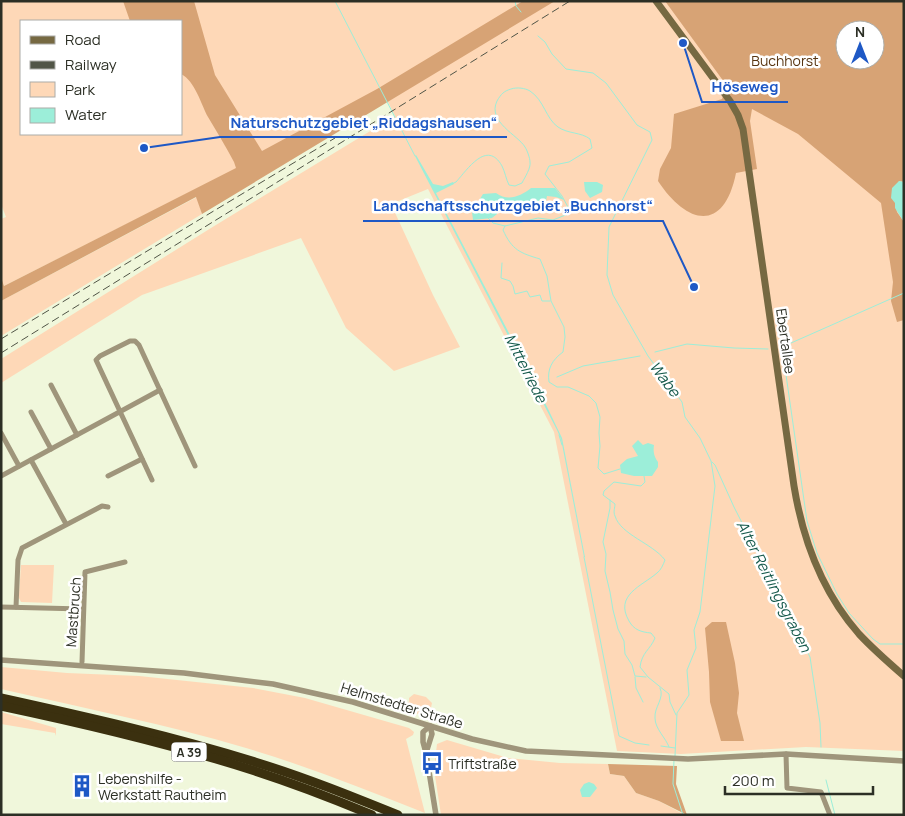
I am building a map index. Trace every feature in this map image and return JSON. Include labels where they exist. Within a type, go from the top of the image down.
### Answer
[{"type":"highway","name":"A 39","points":[[1,698],[125,726],[223,752],[299,777],[398,815]]},
{"type":"highway","name":"A 39","points":[[1,706],[123,734],[212,758],[296,785],[372,815]]},
{"type":"main road","name":"Ebertallee","points":[[656,1],[730,101],[738,114],[743,129],[797,503],[808,548],[825,585],[848,620],[904,676]]},
{"type":"street","points":[[152,480],[96,360],[100,356],[130,341],[135,341],[139,345],[196,466]]},
{"type":"street","points":[[51,385],[77,435]]},
{"type":"street","points":[[1,476],[160,390]]},
{"type":"street","points":[[31,412],[51,449]]},
{"type":"street","points":[[1,433],[19,466]]},
{"type":"street","points":[[108,476],[142,459]]},
{"type":"street","points":[[31,460],[66,524]]},
{"type":"street","points":[[16,607],[19,552],[22,548],[102,506],[108,507]]},
{"type":"street","name":"Mastbruch","points":[[82,662],[85,572],[125,562]]},
{"type":"street","points":[[1,607],[83,609]]},
{"type":"street","name":"Helmstedter Straße","points":[[1,659],[68,666],[184,673],[248,680],[324,695],[472,739],[517,749],[642,758],[688,759],[786,754],[904,760]]},
{"type":"street","points":[[430,726],[432,734],[426,753],[436,815]]},
{"type":"street","points":[[786,754],[787,788],[821,792],[830,815]]},
{"type":"green space","points":[[1,1],[904,1],[904,751],[806,747],[681,754],[617,751],[554,432],[428,189],[391,204],[433,295],[460,347],[394,371],[346,328],[301,238],[142,295],[1,383],[1,359],[395,116],[384,94],[4,286],[1,277],[1,219],[6,217],[1,204]]},
{"type":"green space","points":[[123,1],[194,1],[215,75],[262,151],[377,89],[523,1],[555,1],[202,214],[196,197],[1,301],[1,277],[4,286],[236,168],[194,87],[182,75],[182,20],[130,20]]},
{"type":"green space","name":"Buchhorst","points":[[665,1],[904,1],[904,182],[899,181],[895,203],[897,212],[904,222],[904,320],[897,322],[891,301],[893,282],[881,203],[798,134],[752,109],[750,121],[757,169],[736,173],[723,206],[714,214],[703,216],[692,214],[669,196],[658,181],[660,169],[671,148],[674,114],[722,99],[727,86]]},
{"type":"green space","points":[[197,197],[202,214],[1,336],[1,301]]},
{"type":"green space","points":[[21,565],[54,565],[52,603],[21,602],[19,594]]},
{"type":"green space","points":[[712,622],[726,622],[735,663],[739,693],[737,713],[744,741],[721,741],[710,702],[705,628]]},
{"type":"green space","points":[[1,667],[67,673],[139,676],[253,688],[305,698],[409,728],[414,732],[413,735],[406,739],[425,813],[314,770],[216,739],[1,689]]},
{"type":"green space","points":[[414,694],[426,697],[432,703],[429,717],[398,708],[409,702],[409,698]]},
{"type":"green space","points":[[1,712],[56,728],[56,736],[55,733],[1,724]]},
{"type":"green space","points":[[447,740],[508,758],[560,763],[608,764],[610,774],[624,776],[636,793],[659,801],[685,815],[441,815],[434,769],[437,744]]},
{"type":"green space","points":[[608,764],[677,766],[676,784],[687,815],[659,801],[636,793],[624,776],[610,774]]},
{"type":"water","points":[[416,155],[433,184],[443,186],[453,182],[454,184],[436,193],[535,383],[538,383],[539,385],[537,386],[562,438],[585,557],[561,439]]},
{"type":"water","points":[[899,181],[904,182],[904,222],[891,198],[892,188]]},
{"type":"water","points":[[584,182],[597,182],[603,185],[602,192],[590,198],[585,191]]},
{"type":"water","points":[[531,188],[555,188],[564,200],[547,196],[546,201],[540,200],[535,205],[520,202],[506,203],[497,207],[497,214],[492,218],[473,220],[472,212],[483,194],[496,193],[505,197],[514,197]]},
{"type":"water","points":[[638,440],[643,445],[648,443],[654,445],[654,454],[658,467],[652,476],[634,476],[621,473],[620,465],[627,459],[638,456],[632,446]]},
{"type":"water","points":[[589,782],[597,788],[590,797],[582,797],[580,790],[584,784]]},
{"type":"waterway","name":"Mittelriede","points":[[335,1],[415,156]]},
{"type":"waterway","name":"Wabe","points":[[515,1],[516,6],[521,12]]},
{"type":"waterway","name":"Wabe","points":[[538,36],[566,69],[593,73],[606,83],[637,125],[650,132],[652,140],[609,227],[607,275],[613,295],[648,356],[682,402],[685,417],[700,438],[711,461],[715,486],[700,612],[694,630],[696,648],[687,670],[689,695],[677,713],[675,756]]},
{"type":"waterway","points":[[452,184],[478,159],[490,155],[496,158],[502,166],[509,185],[515,186],[522,183],[530,167],[528,154],[521,142],[500,122],[495,109],[501,95],[511,89],[521,88],[530,91],[539,99],[554,124],[566,131],[583,135],[590,139],[592,148],[569,162],[549,166],[545,174],[562,196],[569,209],[568,214],[553,220],[538,218],[505,226],[493,223],[487,217]]},
{"type":"waterway","points":[[505,226],[503,230],[517,250],[540,259],[547,276],[551,301],[564,327],[563,352],[551,365],[549,382],[557,387],[568,387],[589,396],[596,403],[600,417],[598,468],[604,474],[620,469]]},
{"type":"waterway","points":[[502,263],[501,278],[510,281],[515,294],[527,291],[530,297],[540,295],[542,301],[550,301]]},
{"type":"waterway","points":[[904,293],[782,347],[807,521],[817,553],[837,594],[849,613],[873,639],[880,644],[904,644]]},
{"type":"waterway","points":[[655,352],[687,344],[768,349]]},
{"type":"waterway","points":[[557,377],[583,366],[640,356]]},
{"type":"waterway","name":"Mittelriede","points":[[559,435],[562,445]]},
{"type":"waterway","name":"Alter Reitlingsgraben","points":[[712,462],[810,657],[820,723],[821,747]]},
{"type":"waterway","points":[[644,476],[645,482],[641,486],[614,482],[604,491],[603,495],[615,504],[614,514],[618,523],[665,560],[658,572],[627,598],[625,612],[633,627],[651,633],[655,638],[644,654],[640,667],[648,677],[669,694],[670,702],[676,715]]},
{"type":"waterway","points":[[610,500],[603,542],[606,554],[605,571],[618,629],[624,641],[625,654],[632,665],[635,676],[646,677]]},
{"type":"waterway","name":"Mittelriede","points":[[584,557],[619,736],[635,743],[649,745]]},
{"type":"waterway","points":[[635,677],[636,688],[643,702]]},
{"type":"waterway","points":[[660,688],[661,695],[655,714],[655,722],[669,747]]},
{"type":"waterway","name":"Mittelriede","points":[[661,746],[675,748]]},
{"type":"waterway","name":"Wabe","points":[[674,760],[673,784],[683,815]]},
{"type":"waterway","name":"Alter Reitlingsgraben","points":[[826,780],[835,815]]},
{"type":"railway","points":[[1,353],[570,1]]},
{"type":"railway","points":[[1,339],[335,138]]},
{"type":"place","name":"Höseweg","points":[[683,43]]},
{"type":"place","name":"Naturschutzgebiet „Riddagshausen“","points":[[144,148]]},
{"type":"place","name":"Landschaftsschutzgebiet „Buchhorst“","points":[[694,287]]},
{"type":"place","name":"Triftstraße","points":[[432,763]]},
{"type":"place","name":"Lebenshilfe - Werkstatt Rautheim","points":[[82,786]]}]
